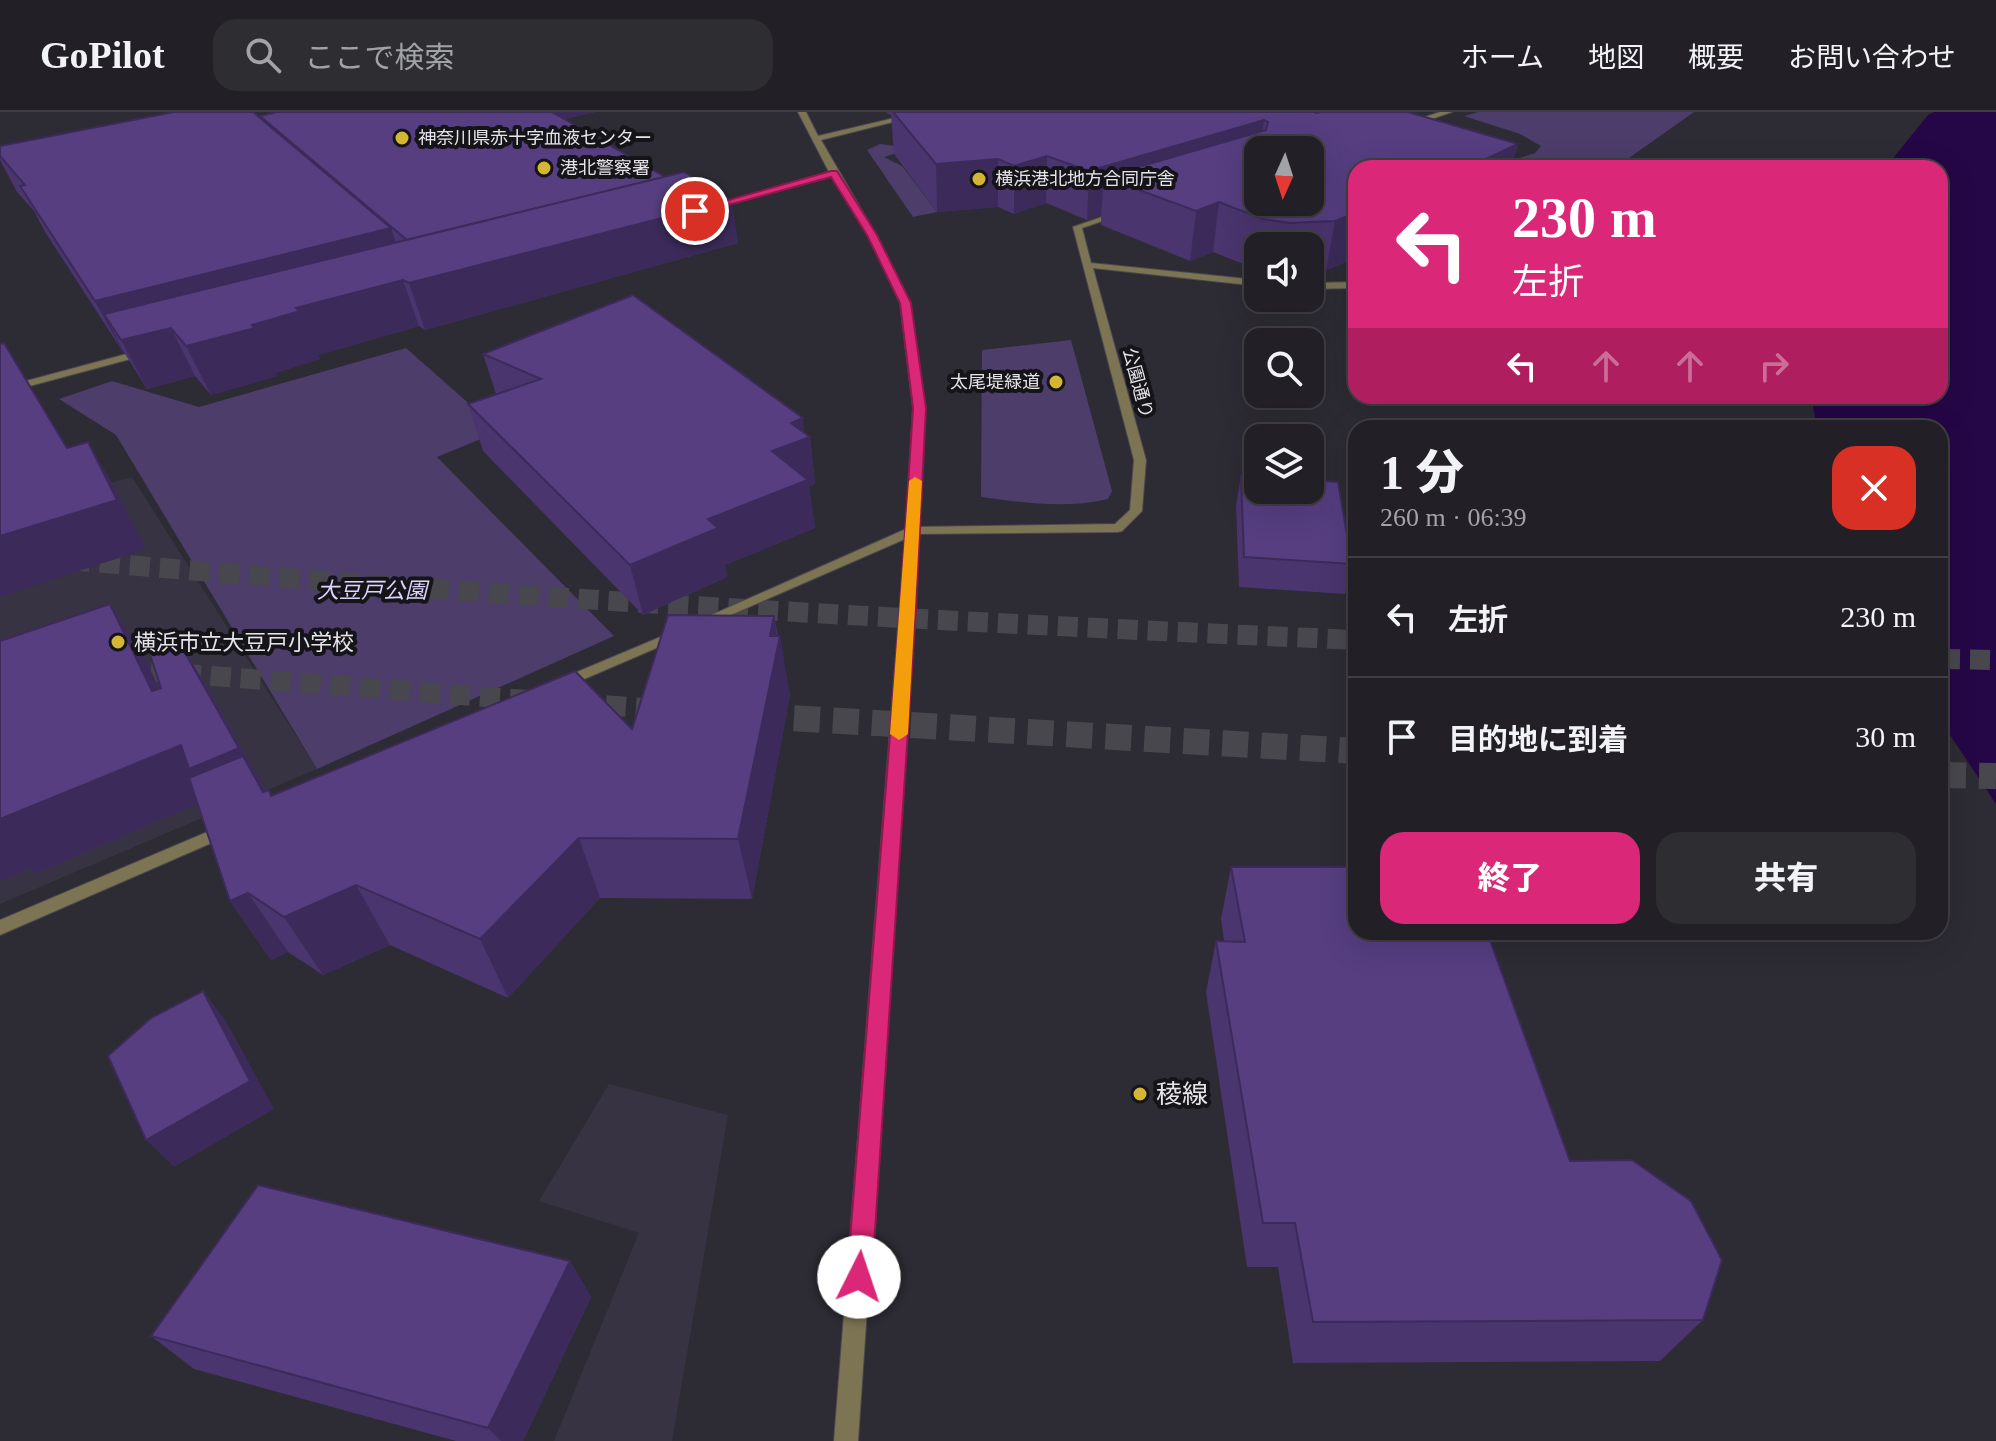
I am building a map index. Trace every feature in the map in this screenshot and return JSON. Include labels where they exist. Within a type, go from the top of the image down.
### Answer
[{"type":"street","points":[[802,112],[872,235],[905,303],[919,408],[913,531],[846,1441]]},
{"type":"street","points":[[816,139],[929,112]]},
{"type":"street","points":[[1404,125],[1448,112]]},
{"type":"street","points":[[710,207],[834,173]]},
{"type":"street","name":"公園通り","points":[[913,531],[1118,528],[1136,511],[1140,460],[1077,227],[1137,208]]},
{"type":"street","points":[[1088,265],[1244,282]]},
{"type":"street","points":[[1324,286],[1348,285]]},
{"type":"street","points":[[0,391],[150,350]]},
{"type":"street","points":[[548,690],[913,531]]},
{"type":"street","points":[[0,928],[245,822]]},
{"type":"shaded area","points":[[1934,112],[1996,112],[1996,804],[1948,732],[1948,420],[1816,420],[1812,404],[1948,404],[1948,160],[1891,160],[1928,115]]},
{"type":"shaded area","name":"横浜市立大豆戸小学校","points":[[132,477],[317,769],[0,904],[0,514]]},
{"type":"shaded area","points":[[609,1084],[728,1115],[672,1441],[554,1441],[639,1233],[539,1201]]},
{"type":"green space","points":[[1478,112],[1694,112],[1626,160],[1514,160],[1535,153],[1541,146],[1520,134],[1464,116]]},
{"type":"green space","points":[[880,144],[912,148],[884,157],[902,166],[937,212],[913,217],[867,150]]},
{"type":"green space","points":[[1071,340],[1112,491],[1108,499],[1060,504],[981,497],[982,350]]},
{"type":"green space","name":"大豆戸公園","points":[[406,348],[500,431],[437,457],[614,636],[317,769],[116,435],[59,399],[112,381],[199,407]]},
{"type":"building","points":[[174,112],[253,112],[391,228],[95,301],[20,186],[25,185],[0,156],[0,146]]},
{"type":"building","points":[[277,112],[552,112],[665,177],[407,240],[260,116]]},
{"type":"building","points":[[893,112],[1408,112],[1518,144],[1483,160],[1348,160],[1348,216],[1335,221],[1290,223],[1255,216],[1324,216],[1324,136],[1245,136],[1266,130],[1268,122],[1264,120],[1089,171],[1047,156],[1014,166],[998,159],[936,164]]},
{"type":"building","points":[[1244,136],[1244,212],[1219,202],[1196,211],[1104,177]]},
{"type":"building","points":[[684,172],[713,189],[705,189],[732,200],[409,283],[403,280],[296,308],[300,311],[252,325],[255,328],[186,346],[171,328],[121,340],[104,314]]},
{"type":"building","points":[[633,295],[803,418],[791,423],[810,437],[772,451],[808,480],[708,519],[718,528],[630,565],[468,404],[541,379],[483,354]]},
{"type":"building","points":[[4,343],[67,448],[88,442],[117,500],[0,536],[0,344]]},
{"type":"building","points":[[1241,476],[1244,476],[1244,504],[1324,504],[1324,481],[1338,482],[1348,541],[1348,564],[1244,557]]},
{"type":"building","points":[[110,604],[152,691],[161,688],[145,639],[171,628],[239,748],[189,769],[181,745],[0,819],[0,641]]},
{"type":"building","points":[[668,615],[774,616],[770,636],[780,636],[738,839],[579,838],[480,939],[356,885],[284,917],[248,893],[230,901],[189,778],[243,756],[263,792],[269,790],[271,796],[575,671],[632,729]]},
{"type":"building","points":[[1231,867],[1348,867],[1348,940],[1490,940],[1570,1161],[1632,1160],[1691,1201],[1722,1260],[1703,1320],[1313,1322],[1295,1223],[1263,1223],[1216,941],[1245,942]]},
{"type":"building","points":[[203,991],[250,1081],[146,1140],[108,1056],[151,1018]]},
{"type":"building","points":[[258,1185],[570,1261],[488,1428],[151,1336]]},
{"type":"tunnel","points":[[70,560],[391,586],[713,607],[1348,640]]},
{"type":"tunnel","points":[[1948,659],[1996,660]]},
{"type":"tunnel","points":[[121,669],[539,701]]},
{"type":"tunnel","points":[[576,703],[671,710],[667,710]]},
{"type":"tunnel","points":[[755,716],[1348,751]]},
{"type":"tunnel","points":[[1948,775],[1996,776]]},
{"type":"slow traffic","points":[[899,734],[915,481]]},
{"type":"place","name":"神奈川県赤十字血液センター","points":[[402,138]]},
{"type":"place","name":"港北警察署","points":[[544,168]]},
{"type":"place","name":"横浜港北地方合同庁舎","points":[[979,179]]},
{"type":"place","name":"太尾堤緑道","points":[[1056,382]]},
{"type":"place","name":"横浜市立大豆戸小学校","points":[[118,642]]},
{"type":"place","name":"稜線","points":[[1140,1094]]},
{"type":"route","points":[[695,211],[834,173],[872,235],[905,303],[919,408],[908,609],[859,1277]]}]
